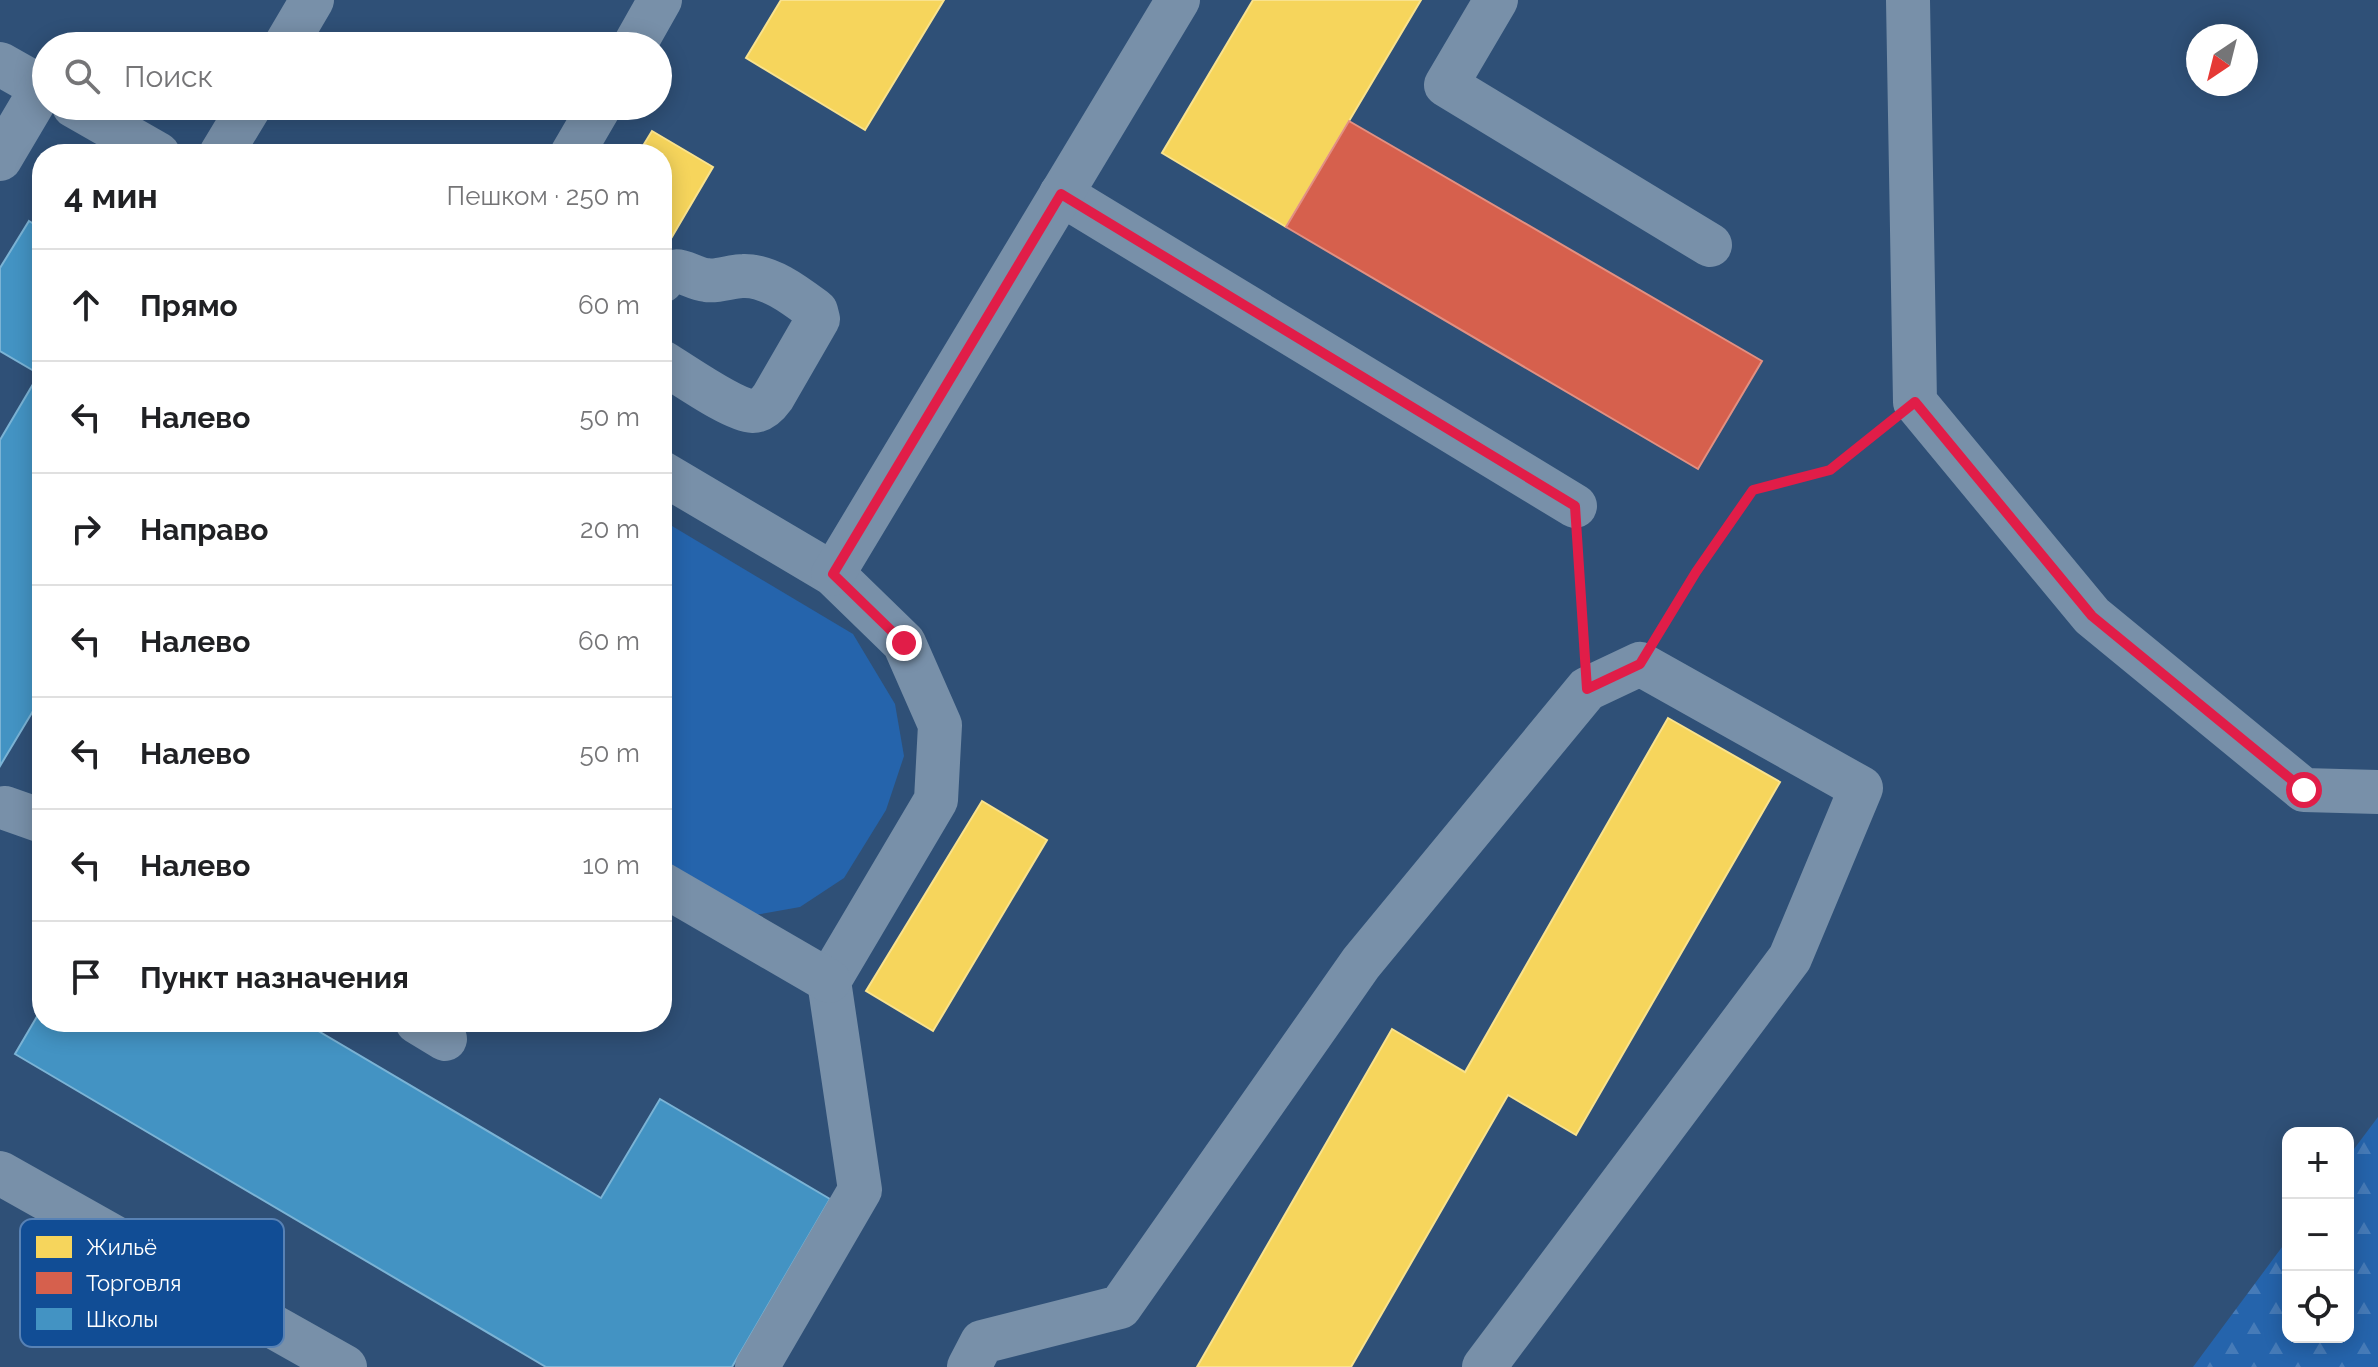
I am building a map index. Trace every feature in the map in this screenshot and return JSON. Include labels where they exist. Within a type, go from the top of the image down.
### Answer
[{"type":"lane","points":[[293,32],[312,0]]},
{"type":"lane","points":[[642,32],[660,0]]},
{"type":"lane","points":[[833,574],[1178,0]]},
{"type":"lane","points":[[1496,0],[1446,85],[1710,245]]},
{"type":"lane","points":[[1908,0],[1915,402],[2092,616],[2304,790],[2378,792]]},
{"type":"lane","points":[[0,64],[32,82]]},
{"type":"lane","points":[[0,159],[33,120]]},
{"type":"lane","points":[[98,120],[140,144]]},
{"type":"lane","points":[[227,144],[242,120]]},
{"type":"lane","points":[[578,144],[592,120]]},
{"type":"lane","points":[[1061,194],[1575,506]]},
{"type":"lane","points":[[672,270],[678,269],[706,280],[754,276],[805,303],[816,311],[818,319],[764,408],[753,411],[735,406],[672,368]]},
{"type":"lane","points":[[672,479],[833,574],[904,643],[940,725],[936,800],[829,981],[860,1190],[757,1367]]},
{"type":"lane","points":[[969,1367],[982,1342],[1120,1307],[1361,963],[1587,689],[1640,664],[1861,788],[1790,958],[1484,1367]]},
{"type":"lane","points":[[672,890],[829,981]]},
{"type":"lane","points":[[0,1173],[80,1219]]},
{"type":"lane","points":[[284,1337],[329,1363]]},
{"type":"path","points":[[1640,664],[1696,572],[1753,490],[1830,470],[1915,402]]},
{"type":"path","points":[[1575,506],[1587,689]]},
{"type":"green space","points":[[672,526],[853,634],[895,704],[904,756],[886,810],[844,878],[800,907],[755,915],[672,865]]},
{"type":"green space","points":[[2378,1117],[2378,1367],[2193,1367],[2282,1247],[2282,1343],[2354,1343],[2354,1149]]},
{"type":"building: Жильё","points":[[781,0],[944,0],[865,130],[746,58]]},
{"type":"building: Жильё","points":[[1253,0],[1421,0],[1286,227],[1162,153]]},
{"type":"building: Жильё","points":[[652,131],[713,167],[672,237],[672,144],[644,144]]},
{"type":"building: Жильё","points":[[1668,718],[1780,782],[1576,1135],[1508,1095],[1351,1367],[1197,1367],[1392,1029],[1465,1072]]},
{"type":"building: Жильё","points":[[982,801],[1047,840],[933,1031],[866,991]]},
{"type":"building: Торговля","points":[[1349,121],[1762,361],[1698,469],[1286,227]]},
{"type":"building: Школы","points":[[29,221],[32,223],[32,370],[0,351],[0,268]]},
{"type":"building: Школы","points":[[32,386],[32,713],[0,766],[0,440]]},
{"type":"building: Школы","points":[[32,1025],[32,1032],[320,1032],[601,1198],[660,1099],[830,1199],[732,1367],[546,1367],[15,1054]]},
{"type":"route","points":[[904,643],[833,574],[1061,194],[1575,506],[1587,689],[1640,664],[1696,572],[1753,490],[1830,470],[1915,402],[2092,616],[2304,790]]}]
